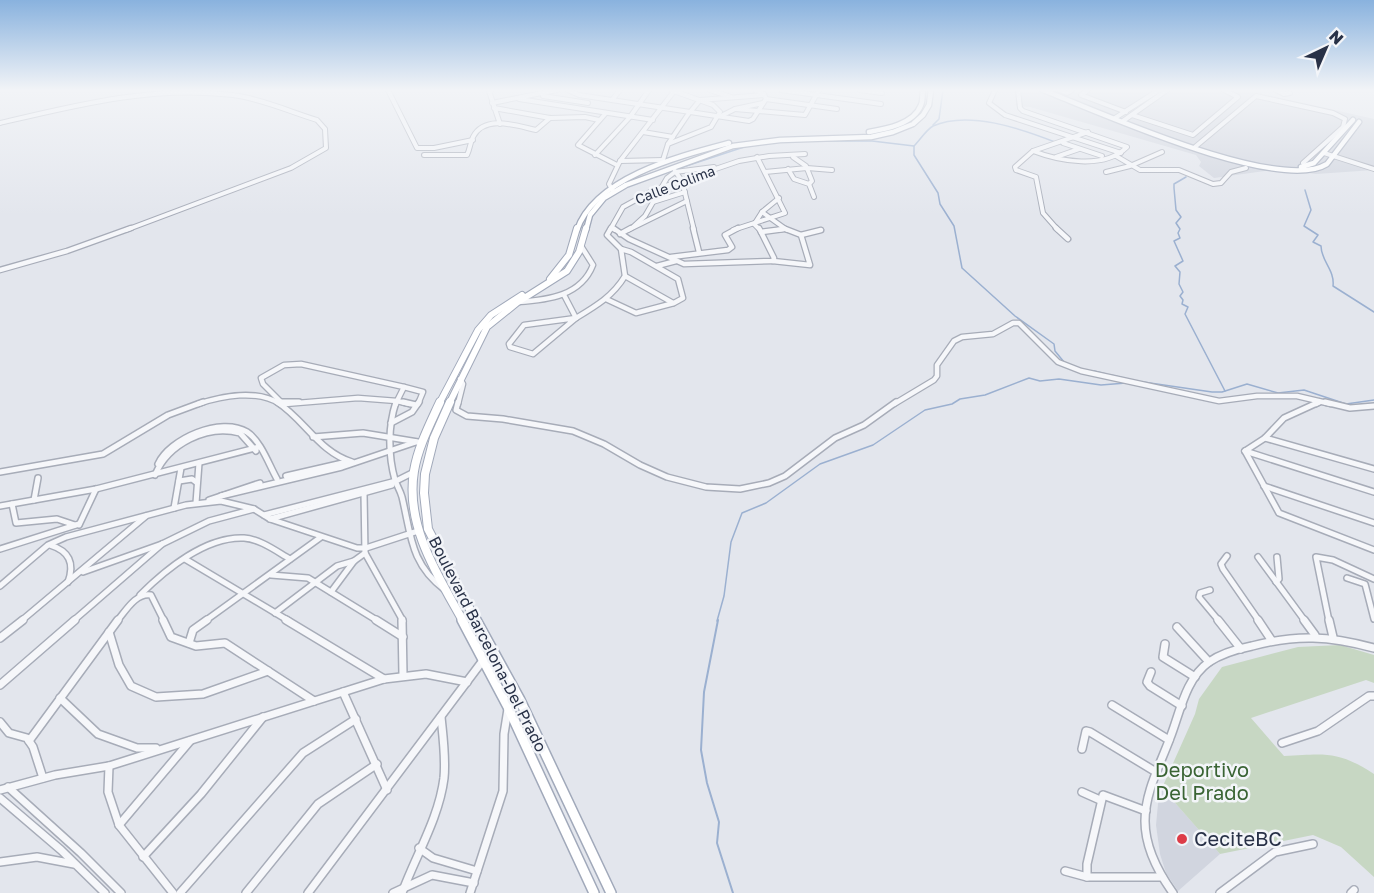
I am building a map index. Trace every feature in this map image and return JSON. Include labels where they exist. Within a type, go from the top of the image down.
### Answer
[{"type":"main road","name":"Boulevard Barcelona-Del Prado","points":[[610,893],[520,700],[448,570],[428,529],[424,474],[440,415],[469,342],[496,311],[558,272],[570,254],[583,215],[598,195],[669,166],[753,140],[867,132]]},
{"type":"main road","name":"Boulevard Barcelona-Del Prado","points":[[753,140],[885,134],[892,132]]},
{"type":"main road","points":[[1158,132],[1239,160],[1286,171],[1323,167],[1334,156],[1349,132]]},
{"type":"main road","points":[[1196,146],[1264,164],[1296,168],[1314,163],[1345,132]]},
{"type":"main road","name":"Boulevard Barcelona-Del Prado","points":[[594,893],[508,707],[484,658],[446,591],[418,531],[414,503],[414,472],[419,442],[440,415],[487,327],[518,302],[567,271],[581,246],[590,215],[611,190]]},
{"type":"street","points":[[0,270],[67,251],[291,168],[326,148],[329,136],[327,132]]},
{"type":"street","points":[[409,132],[417,148],[434,148],[473,140]]},
{"type":"street","points":[[424,155],[467,155],[471,151],[473,135],[477,132]]},
{"type":"street","points":[[590,132],[579,146],[595,155],[619,163],[669,166],[727,165]]},
{"type":"street","points":[[595,155],[616,132]]},
{"type":"street","points":[[611,190],[612,174],[643,132],[673,137]]},
{"type":"street","points":[[633,227],[645,216],[667,178],[668,144],[677,132]]},
{"type":"street","points":[[668,144],[701,132]]},
{"type":"street","points":[[1058,132],[1119,154],[1130,166],[1143,171],[1179,170],[1213,184],[1221,183],[1231,172],[1246,168]]},
{"type":"street","points":[[1033,151],[1066,160],[1107,158],[1127,149],[1125,145],[1088,132],[1033,151],[1019,162],[1016,170],[1036,177],[1043,216],[1068,239]]},
{"type":"street","points":[[1183,132],[1193,135],[1197,132]]},
{"type":"street","points":[[1196,146],[1213,132]]},
{"type":"street","points":[[1303,164],[1338,132]]},
{"type":"street","points":[[1061,143],[1107,158]]},
{"type":"street","points":[[1054,158],[1079,149]]},
{"type":"street","points":[[1106,172],[1130,166],[1162,152]]},
{"type":"street","points":[[1324,153],[1374,169]]},
{"type":"street","points":[[788,154],[800,160],[812,175],[812,181],[808,184]]},
{"type":"street","name":"Calle Colima","points":[[612,228],[627,204],[662,187],[727,165],[757,158],[805,154]]},
{"type":"street","points":[[793,157],[794,169]]},
{"type":"street","points":[[669,257],[730,249],[732,247],[725,234],[785,213],[757,158]]},
{"type":"street","points":[[669,166],[682,181],[699,252]]},
{"type":"street","points":[[765,172],[807,168],[832,170]]},
{"type":"street","points":[[788,169],[794,179],[808,184],[814,197]]},
{"type":"street","points":[[652,202],[685,192]]},
{"type":"street","points":[[754,224],[762,212],[779,198]]},
{"type":"street","points":[[620,234],[687,201]]},
{"type":"street","points":[[762,212],[784,229],[801,235],[821,230]]},
{"type":"street","points":[[754,224],[762,232],[774,258],[773,261]]},
{"type":"street","points":[[606,299],[636,313],[674,303],[683,298],[678,279],[619,248],[607,235],[612,228],[629,239],[676,261]]},
{"type":"street","points":[[762,232],[784,229]]},
{"type":"street","points":[[655,266],[676,261],[700,264],[773,261],[810,265],[801,235]]},
{"type":"street","points":[[619,248],[629,239]]},
{"type":"street","points":[[518,302],[537,301],[564,295],[585,281],[591,274],[593,265],[581,246]]},
{"type":"street","points":[[619,248],[625,276],[674,303]]},
{"type":"street","points":[[576,318],[524,325],[509,344],[513,349],[533,354],[576,318],[606,299],[625,276]]},
{"type":"street","points":[[564,295],[576,318]]},
{"type":"street","points":[[459,380],[462,384],[456,410],[467,416],[503,419],[573,431],[604,444],[667,477],[727,489],[753,487],[785,476],[835,438],[864,425],[905,396],[934,381],[937,376],[937,365],[954,341],[962,337],[993,334],[1013,323],[1018,323],[1027,329],[1058,362],[1081,371],[1219,401],[1257,396],[1297,396],[1350,408],[1374,406]]},
{"type":"street","points":[[351,462],[328,450],[312,436],[263,384],[261,378],[284,365],[301,364],[423,392],[414,413],[392,423]]},
{"type":"street","points":[[404,387],[396,402],[390,437],[396,482],[401,493],[408,533],[429,575],[436,585],[446,591]]},
{"type":"street","points":[[0,472],[109,451],[171,414],[214,399],[248,396],[283,404],[360,399],[416,405]]},
{"type":"street","points":[[1245,451],[1265,438],[1284,418],[1322,401]]},
{"type":"street","points":[[155,475],[158,464],[172,449],[185,442],[219,432],[240,433],[258,450],[277,479]]},
{"type":"street","points":[[312,436],[363,433],[419,442]]},
{"type":"street","points":[[1265,438],[1374,469]]},
{"type":"street","points":[[221,496],[238,489],[391,452],[419,442]]},
{"type":"street","points":[[0,506],[96,489],[258,450]]},
{"type":"street","points":[[1245,451],[1279,513],[1374,550]]},
{"type":"street","points":[[1245,451],[1374,492]]},
{"type":"street","points":[[0,586],[48,545],[78,533],[174,507],[342,467],[351,462]]},
{"type":"street","points":[[199,464],[196,482],[200,502]]},
{"type":"street","points":[[174,507],[181,468]]},
{"type":"street","points":[[267,517],[364,493],[396,482],[414,472]]},
{"type":"street","points":[[34,500],[38,478]]},
{"type":"street","points":[[179,482],[192,479],[196,482]]},
{"type":"street","points":[[267,517],[396,482]]},
{"type":"street","points":[[1264,486],[1374,523]]},
{"type":"street","points":[[78,533],[77,524],[96,489]]},
{"type":"street","points":[[364,493],[365,550],[403,621],[403,675]]},
{"type":"street","points":[[200,502],[221,501],[254,509],[267,517],[321,537],[365,550]]},
{"type":"street","points":[[12,504],[16,523],[57,519],[77,524]]},
{"type":"street","points":[[81,573],[162,544],[209,521],[254,509]]},
{"type":"street","points":[[0,638],[81,573],[147,515]]},
{"type":"street","points":[[0,549],[77,524]]},
{"type":"street","points":[[331,592],[365,550],[418,531]]},
{"type":"street","points":[[189,643],[193,630],[321,537]]},
{"type":"street","points":[[29,741],[136,599],[185,559],[209,546],[244,538],[290,559]]},
{"type":"street","points":[[0,685],[162,544]]},
{"type":"street","points":[[48,545],[62,550],[73,563],[73,572],[66,585]]},
{"type":"street","points":[[1227,556],[1221,564],[1223,569],[1272,640]]},
{"type":"street","points":[[1258,557],[1315,635]]},
{"type":"street","points":[[1276,582],[1280,579],[1277,557]]},
{"type":"street","points":[[1334,637],[1316,562],[1317,558],[1333,560],[1374,579]]},
{"type":"street","points":[[185,559],[384,679]]},
{"type":"street","points":[[275,613],[337,566],[354,561]]},
{"type":"street","points":[[271,575],[300,576],[315,583],[403,637]]},
{"type":"street","points":[[1347,578],[1365,585],[1374,619]]},
{"type":"street","points":[[1210,590],[1200,593],[1199,597],[1241,649]]},
{"type":"street","points":[[136,599],[146,594],[151,595],[171,637],[196,645],[225,643],[314,701]]},
{"type":"street","points":[[1177,627],[1209,662]]},
{"type":"street","points":[[109,632],[119,665],[131,686],[156,697],[203,694],[268,671]]},
{"type":"street","points":[[1173,893],[1162,877],[1151,853],[1147,836],[1146,811],[1156,772],[1195,677],[1209,662],[1241,649],[1290,636],[1334,637],[1374,648]]},
{"type":"street","points":[[1164,644],[1163,657],[1195,677]]},
{"type":"street","points":[[308,893],[484,658]]},
{"type":"street","points":[[1151,672],[1149,686],[1182,706]]},
{"type":"street","points":[[4,789],[43,778],[109,766],[384,679],[429,673],[467,682]]},
{"type":"street","points":[[344,692],[387,790]]},
{"type":"street","points":[[1282,743],[1306,738],[1318,732],[1369,696],[1374,696]]},
{"type":"street","points":[[60,698],[98,734],[137,748],[160,749]]},
{"type":"street","points":[[1112,705],[1169,740]]},
{"type":"street","points":[[470,893],[503,791],[506,774],[504,734],[508,707]]},
{"type":"street","points":[[143,857],[201,794],[264,717]]},
{"type":"street","points":[[402,891],[440,797],[444,778],[441,717]]},
{"type":"street","points":[[180,893],[297,759],[319,740],[356,719]]},
{"type":"street","points":[[0,722],[9,733],[27,738],[33,747],[43,778]]},
{"type":"street","points":[[504,734],[518,728]]},
{"type":"street","points":[[1082,749],[1083,737],[1086,731],[1090,732],[1156,772]]},
{"type":"street","points":[[120,825],[191,739]]},
{"type":"street","points":[[246,893],[318,804],[377,764]]},
{"type":"street","points":[[109,766],[108,792],[120,825],[173,893]]},
{"type":"street","points":[[4,789],[81,853],[120,893]]},
{"type":"street","points":[[1082,792],[1146,811]]},
{"type":"street","points":[[1087,876],[1087,864],[1102,797]]},
{"type":"street","points":[[0,798],[77,865],[105,893]]},
{"type":"street","points":[[1220,893],[1275,852],[1313,844]]},
{"type":"street","points":[[419,848],[433,858],[477,871]]},
{"type":"street","points":[[0,862],[27,855],[49,856],[77,865]]},
{"type":"street","points":[[1065,871],[1087,876],[1162,877]]},
{"type":"street","points":[[393,893],[402,891],[432,875],[474,883]]},
{"type":"shaded area","points":[[1115,132],[1374,132],[1374,170],[1316,174],[1279,169],[1214,178],[1199,166],[1201,162],[1196,155]]},
{"type":"shaded area","name":"CeciteBC","points":[[1162,788],[1220,854],[1178,891],[1166,873],[1160,854],[1156,825]]},
{"type":"green space","name":"Deportivo Del Prado","points":[[1340,645],[1374,655],[1374,683],[1366,680],[1251,718],[1284,756],[1330,755],[1340,757],[1374,774],[1374,877],[1341,847],[1313,835],[1220,854],[1162,788],[1195,714],[1199,699],[1222,667],[1298,647]]},
{"type":"waterway","points":[[914,146],[926,132]]},
{"type":"waterway","points":[[1026,132],[1055,142]]},
{"type":"waterway","points":[[808,141],[872,141],[914,146]]},
{"type":"waterway","points":[[778,142],[789,142]]},
{"type":"waterway","points":[[677,169],[747,146]]},
{"type":"waterway","points":[[914,146],[914,155],[938,193],[940,204],[954,226],[962,268],[1015,316],[1054,344],[1055,351],[1064,362]]},
{"type":"waterway","points":[[1186,177],[1174,184],[1176,210],[1181,217],[1176,223],[1180,229],[1178,233],[1180,238],[1174,241],[1183,261],[1175,266],[1180,272],[1179,284],[1183,292],[1180,296],[1183,300],[1182,304],[1188,307],[1185,314],[1225,391]]},
{"type":"waterway","points":[[1305,190],[1311,210],[1304,226],[1318,235],[1313,242],[1321,246],[1332,275],[1333,286],[1374,312]]},
{"type":"waterway","points":[[1094,371],[1106,374]]},
{"type":"waterway","points":[[1111,375],[1136,381]]},
{"type":"waterway","points":[[717,621],[724,596],[731,542],[742,513],[766,503],[820,464],[873,445],[925,410],[952,404],[960,399],[985,395],[1029,378],[1040,381],[1059,379],[1101,385],[1126,383]]},
{"type":"waterway","points":[[1143,382],[1212,392],[1222,392],[1247,384],[1278,393],[1304,390],[1346,404],[1374,400]]},
{"type":"waterway","points":[[718,620],[704,692],[701,750],[707,783],[719,822],[717,843],[733,893]]},
{"type":"place","name":"CeciteBC","points":[[1182,839]]}]
